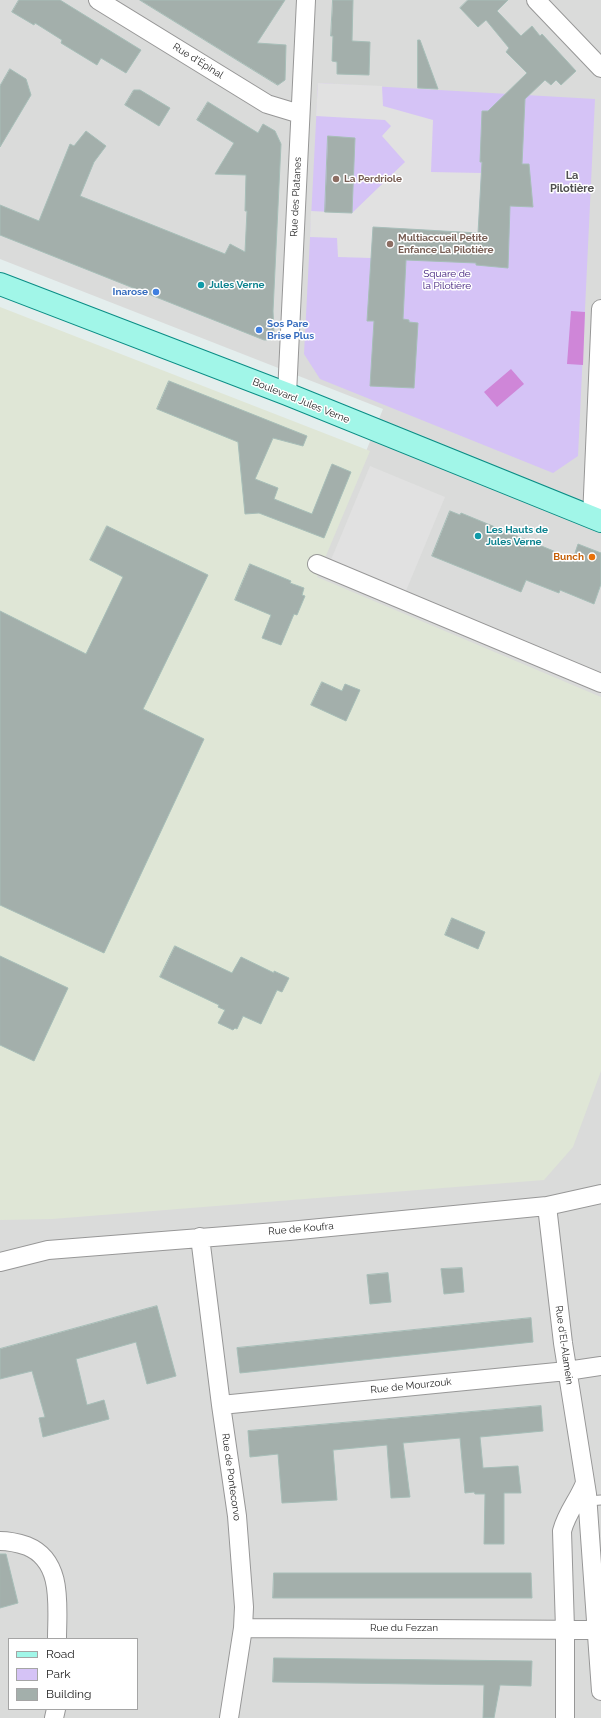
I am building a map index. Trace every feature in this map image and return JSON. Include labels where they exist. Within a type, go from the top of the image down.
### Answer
[{"type":"main road","name":"Boulevard Jules Verne","points":[[0,284],[287,394],[597,519]]},
{"type":"street","name":"Rue d'Épinal","points":[[98,0],[267,104],[300,114]]},
{"type":"street","name":"Rue des Platanes","points":[[287,394],[306,0]]},
{"type":"street","points":[[536,0],[601,68]]},
{"type":"street","points":[[597,519],[601,309]]},
{"type":"street","points":[[317,564],[601,683]]},
{"type":"street","name":"Rue de Koufra","points":[[0,1262],[48,1250],[289,1231],[547,1206],[601,1194]]},
{"type":"street","name":"Rue d'El-Alamein","points":[[547,1206],[567,1371],[585,1483],[594,1500],[601,1692]]},
{"type":"street","name":"Rue de Pontecorvo","points":[[200,1237],[221,1405],[237,1516],[244,1607],[243,1628],[229,1718]]},
{"type":"street","name":"Rue de Mourzouk","points":[[221,1405],[567,1371],[601,1366]]},
{"type":"street","points":[[565,1718],[565,1629],[562,1531],[566,1518],[580,1496],[585,1483]]},
{"type":"street","points":[[0,1541],[18,1543],[32,1548],[44,1557],[51,1568],[57,1593],[57,1638]]},
{"type":"street","name":"Rue du Fezzan","points":[[243,1628],[565,1629]]},
{"type":"street","points":[[565,1629],[599,1630]]},
{"type":"shaded area","points":[[0,0],[601,0],[601,1718],[0,1718],[0,1147],[275,678],[383,409],[0,259]]},
{"type":"shaded area","points":[[318,83],[382,86],[383,106],[433,120],[431,172],[481,173],[478,233],[373,227],[371,258],[338,257],[337,238],[310,237],[311,211],[352,213],[405,162],[382,136],[391,126],[385,120],[316,116]]},
{"type":"shaded area","points":[[0,307],[370,451],[317,577],[601,697],[601,1071],[573,1147],[544,1180],[52,1219],[0,1220]]},
{"type":"shaded area","points":[[571,311],[585,312],[583,365],[567,364]]},
{"type":"shaded area","points":[[511,369],[524,384],[497,407],[484,392]]},
{"type":"shaded area","points":[[370,466],[445,497],[403,598],[328,567]]},
{"type":"green space","name":"Square de la Pilotière","points":[[318,83],[595,99],[578,456],[553,473],[320,379],[304,354]]},
{"type":"building","points":[[19,0],[60,0],[141,50],[126,73],[101,58],[97,65],[61,43],[62,40],[35,23],[34,25],[12,12]]},
{"type":"building","points":[[140,0],[285,0],[257,43],[286,45],[285,80],[278,85]]},
{"type":"building","points":[[333,0],[353,0],[352,41],[370,42],[369,75],[337,74],[337,62],[332,61],[333,36],[331,36]]},
{"type":"building","points":[[468,0],[508,0],[497,11],[521,36],[532,26],[540,36],[542,34],[576,71],[561,85],[556,80],[551,85],[545,80],[525,99],[522,164],[529,164],[533,207],[510,206],[508,268],[476,265],[476,263],[406,260],[403,319],[409,320],[409,322],[418,323],[414,388],[370,386],[374,321],[367,321],[373,227],[478,233],[482,162],[480,162],[482,111],[488,111],[527,73],[506,52],[509,48],[486,20],[478,27],[460,8]]},
{"type":"building","points":[[418,40],[420,40],[438,89],[418,88]]},
{"type":"building","points":[[10,69],[26,79],[31,95],[0,147],[0,86]]},
{"type":"building","points":[[134,90],[140,90],[170,108],[159,126],[125,105]]},
{"type":"building","points":[[208,102],[258,133],[263,124],[275,131],[281,144],[273,311],[274,334],[271,340],[264,340],[0,235],[0,205],[39,221],[70,144],[74,146],[86,131],[106,146],[94,162],[80,196],[225,254],[230,244],[245,252],[247,211],[245,211],[246,175],[215,174],[234,143],[197,120]]},
{"type":"building","points":[[328,136],[355,138],[352,213],[325,212]]},
{"type":"building","points":[[169,381],[307,436],[303,446],[273,438],[255,479],[278,488],[274,499],[312,514],[332,464],[351,472],[324,538],[259,513],[245,514],[238,442],[157,409]]},
{"type":"building","name":"Les Hauts de Jules Verne","points":[[450,511],[460,515],[461,513],[573,559],[578,544],[601,553],[601,584],[594,604],[560,590],[559,593],[526,580],[521,592],[432,556]]},
{"type":"building","points":[[107,526],[208,575],[143,709],[204,739],[104,953],[0,905],[0,611],[86,654],[123,577],[90,560]]},
{"type":"building","points":[[250,564],[304,588],[302,595],[305,596],[297,615],[294,614],[281,645],[262,638],[271,615],[235,600]]},
{"type":"building","points":[[322,682],[342,691],[345,684],[360,690],[346,721],[311,705]]},
{"type":"building","points":[[452,918],[485,932],[478,949],[445,935]]},
{"type":"building","points":[[175,946],[232,973],[241,957],[274,973],[274,971],[289,978],[282,992],[277,990],[261,1024],[243,1016],[237,1029],[235,1028],[233,1030],[218,1023],[225,1010],[218,1007],[219,1005],[160,977]]},
{"type":"building","points":[[0,956],[68,988],[34,1061],[0,1045]]},
{"type":"building","points":[[462,1268],[464,1292],[444,1294],[441,1269]]},
{"type":"building","points":[[388,1273],[391,1302],[370,1304],[367,1275]]},
{"type":"building","points":[[157,1306],[176,1376],[147,1384],[136,1342],[76,1359],[87,1405],[104,1400],[109,1419],[43,1437],[39,1418],[45,1417],[32,1371],[0,1379],[0,1349]]},
{"type":"building","points":[[531,1318],[533,1342],[240,1373],[237,1348]]},
{"type":"building","points":[[541,1406],[543,1431],[480,1437],[483,1468],[518,1466],[521,1493],[504,1493],[504,1544],[484,1544],[485,1494],[475,1494],[474,1492],[465,1493],[460,1438],[403,1443],[410,1497],[391,1498],[387,1445],[333,1450],[337,1500],[282,1503],[278,1454],[250,1457],[248,1431]]},
{"type":"building","points":[[0,1554],[6,1554],[18,1603],[0,1608]]},
{"type":"building","points":[[274,1573],[531,1573],[532,1598],[273,1598]]},
{"type":"building","points":[[274,1658],[532,1661],[531,1686],[500,1685],[494,1718],[483,1718],[484,1685],[273,1682]]},
{"type":"place","name":"La Perdriole","points":[[336,179]]},
{"type":"place","name":"Multiaccueil Petite Enfance La Pilotière","points":[[390,244]]},
{"type":"place","name":"Jules Verne","points":[[201,285]]},
{"type":"place","name":"Inarose","points":[[156,292]]},
{"type":"place","name":"Sos Pare Brise Plus","points":[[259,330]]},
{"type":"place","name":"Les Hauts de Jules Verne","points":[[478,536]]},
{"type":"place","name":"Bunch","points":[[592,557]]},
{"type":"district","name":"La Pilotière","points":[[572,182]]}]
